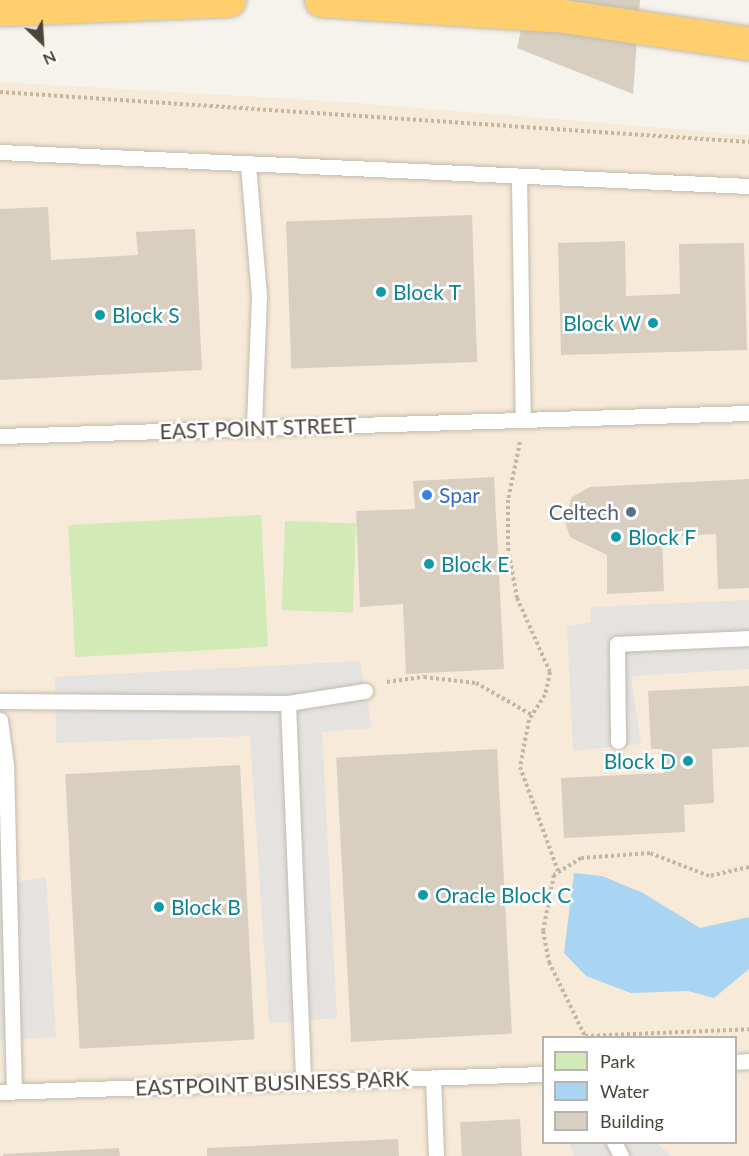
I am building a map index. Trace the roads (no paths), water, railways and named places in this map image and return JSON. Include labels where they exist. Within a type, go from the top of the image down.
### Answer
[{"type":"highway","points":[[0,9],[229,0]]},
{"type":"highway","points":[[321,0],[556,15],[749,43]]},
{"type":"lane","points":[[0,152],[519,178],[749,186]]},
{"type":"lane","points":[[248,165],[259,295],[254,428]]},
{"type":"lane","points":[[519,178],[519,420]]},
{"type":"lane","name":"EAST POINT STREET","points":[[0,436],[749,413]]},
{"type":"lane","points":[[618,741],[616,644],[749,638]]},
{"type":"lane","points":[[0,701],[288,703],[365,691]]},
{"type":"lane","points":[[288,703],[303,1082]]},
{"type":"lane","points":[[0,720],[3,779],[7,1091]]},
{"type":"lane","name":"EASTPOINT BUSINESS PARK","points":[[7,1091],[542,1074]]},
{"type":"lane","points":[[433,1077],[436,1156]]},
{"type":"water","points":[[574,873],[602,876],[643,893],[700,928],[749,917],[749,969],[714,998],[688,991],[631,993],[586,976],[564,953]]},
{"type":"place","name":"Block T","points":[[381,292]]},
{"type":"place","name":"Block S","points":[[100,315]]},
{"type":"place","name":"Block W","points":[[653,323]]},
{"type":"place","name":"Spar","points":[[427,495]]},
{"type":"place","name":"Celtech","points":[[631,512]]},
{"type":"place","name":"Block F","points":[[616,537]]},
{"type":"place","name":"Block E","points":[[429,564]]},
{"type":"place","name":"Block D","points":[[688,761]]},
{"type":"place","name":"Oracle Block C","points":[[423,895]]},
{"type":"place","name":"Block B","points":[[159,907]]}]
